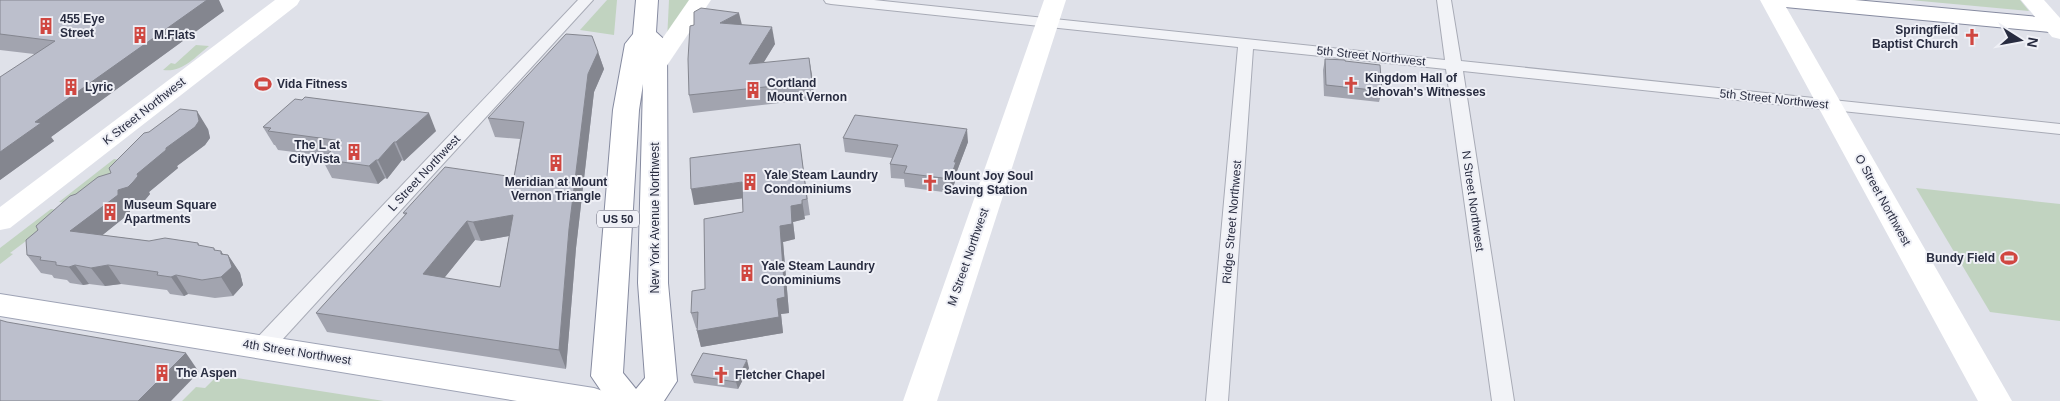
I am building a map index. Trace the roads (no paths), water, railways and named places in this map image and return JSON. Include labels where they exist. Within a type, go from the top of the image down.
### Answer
[{"type":"main road","name":"K Street Northwest","points":[[0,221],[288,0]]},
{"type":"main road","name":"US 50","points":[[628,401],[607,376],[626,110],[636,44],[644,34],[647,0]]},
{"type":"main road","points":[[656,64],[700,0]]},
{"type":"main road","name":"O Street Northwest","points":[[1771,0],[1995,401]]},
{"type":"main road","points":[[1785,0],[2058,27]]},
{"type":"main road","points":[[2032,0],[2058,27]]},
{"type":"main road","name":"M Street Northwest","points":[[920,401],[1051,11]]},
{"type":"main road","name":"New York Avenue Northwest","points":[[644,34],[655,42],[653,283],[661,381],[646,401]]},
{"type":"main road","name":"4th Street Northwest","points":[[0,305],[594,401]]},
{"type":"street","name":"L Street Northwest","points":[[263,346],[586,0]]},
{"type":"street","name":"5th Street Northwest","points":[[831,0],[1051,11],[1246,43],[2060,129]]},
{"type":"street","name":"N Street Northwest","points":[[1444,0],[1503,401]]},
{"type":"street","name":"Ridge Street Northwest","points":[[1217,401],[1246,43]]},
{"type":"place","name":"455 Eye Street","points":[[46,26]]},
{"type":"place","name":"M.Flats","points":[[140,35]]},
{"type":"place","name":"Springfield Baptist Church","points":[[1972,37]]},
{"type":"place","name":"Vida Fitness","points":[[263,84]]},
{"type":"place","name":"Kingdom Hall of Jehovah's Witnesses","points":[[1351,85]]},
{"type":"place","name":"Lyric","points":[[71,87]]},
{"type":"place","name":"Cortland Mount Vernon","points":[[753,90]]},
{"type":"place","name":"The L at CityVista","points":[[354,152]]},
{"type":"place","name":"Meridian at Mount Vernon Triangle","points":[[556,163]]},
{"type":"place","name":"Yale Steam Laundry Condominiums","points":[[750,182]]},
{"type":"place","name":"Mount Joy Soul Saving Station","points":[[930,183]]},
{"type":"place","name":"Museum Square Apartments","points":[[110,212]]},
{"type":"place","name":"Bundy Field","points":[[2009,258]]},
{"type":"place","name":"Yale Steam Laundry Conominiums","points":[[747,273]]},
{"type":"place","name":"The Aspen","points":[[162,373]]},
{"type":"place","name":"Fletcher Chapel","points":[[721,375]]}]
